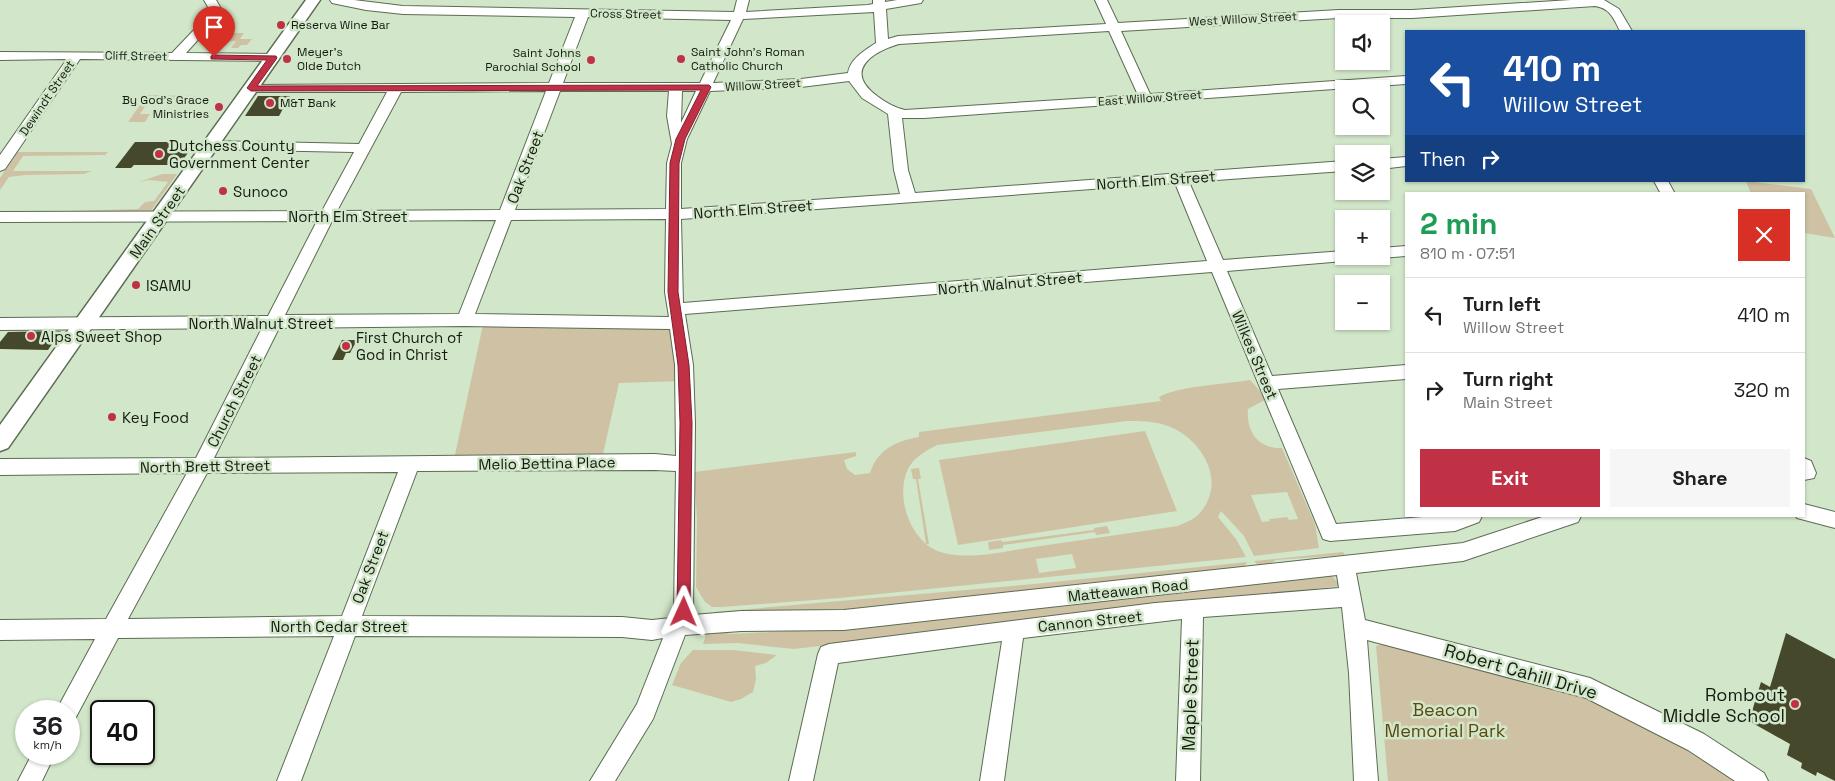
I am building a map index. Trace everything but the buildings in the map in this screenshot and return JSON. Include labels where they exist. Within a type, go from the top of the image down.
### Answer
[{"type":"main road","name":"Main Street","points":[[0,442],[313,0]]},
{"type":"street","points":[[176,56],[217,12],[210,0]]},
{"type":"street","name":"Cross Street","points":[[336,0],[366,6],[535,6],[583,13],[739,16],[917,0]]},
{"type":"street","points":[[602,781],[645,711],[684,612],[684,464],[686,423],[684,365],[673,292],[674,163],[679,145],[739,16],[743,0]]},
{"type":"street","points":[[1102,0],[1112,27],[1146,99]]},
{"type":"street","name":"West Willow Street","points":[[882,45],[898,40],[1339,14],[1412,14],[1578,2],[1605,3],[1616,11],[1626,30]]},
{"type":"street","points":[[880,4],[882,45],[860,61],[855,69],[854,76],[860,88],[870,98],[881,106],[895,112],[901,170],[909,198]]},
{"type":"street","name":"Oak Street","points":[[465,320],[583,13]]},
{"type":"street","name":"Cliff Street","points":[[0,56],[76,55],[273,58]]},
{"type":"street","name":"Dewindt Street","points":[[0,166],[76,55]]},
{"type":"street","name":"Willow Street","points":[[251,88],[676,88],[801,83],[854,76]]},
{"type":"street","name":"East Willow Street","points":[[895,112],[924,114],[1405,80]]},
{"type":"street","name":"Church Street","points":[[73,700],[200,466],[275,322],[327,215],[396,88]]},
{"type":"street","points":[[676,88],[673,104],[675,135],[679,145]]},
{"type":"street","points":[[211,145],[364,148]]},
{"type":"street","points":[[1390,163],[1405,162]]},
{"type":"street","name":"North Elm Street","points":[[0,217],[674,215],[1335,167]]},
{"type":"street","name":"Wilkes Street","points":[[1180,178],[1330,533],[1455,523],[1470,517]]},
{"type":"street","points":[[1390,252],[1405,251]]},
{"type":"street","name":"North Walnut Street","points":[[0,324],[678,316],[1335,257]]},
{"type":"street","points":[[1267,383],[1405,372]]},
{"type":"street","name":"Melio Bettina Place","points":[[410,465],[646,462],[684,464]]},
{"type":"street","name":"Oak Street","points":[[288,781],[410,465]]},
{"type":"street","name":"North Brett Street","points":[[0,467],[410,465]]},
{"type":"street","points":[[1805,512],[1835,520]]},
{"type":"street","name":"Matteawan Road","points":[[678,626],[741,621],[844,620],[1463,552],[1568,517]]},
{"type":"street","points":[[1345,566],[1352,597],[1355,627],[1366,781]]},
{"type":"street","name":"Cannon Street","points":[[800,781],[829,654],[1014,629],[1193,609],[1352,597]]},
{"type":"street","name":"Maple Street","points":[[1188,781],[1193,609]]},
{"type":"street","name":"North Cedar Street","points":[[0,630],[348,626],[622,627],[652,630],[678,626]]},
{"type":"street","name":"Robert Cahill Drive","points":[[1355,627],[1590,688],[1696,742],[1756,781]]},
{"type":"street","points":[[992,781],[1014,629]]},
{"type":"street","points":[[30,781],[38,765]]},
{"type":"green space","points":[[205,33],[244,33],[240,39],[252,39],[247,45],[241,45],[238,48],[231,48],[236,41],[197,42],[228,38],[230,35]]},
{"type":"green space","points":[[147,95],[201,96],[198,100],[151,98],[140,114],[150,114],[145,122],[128,122]]},
{"type":"green space","points":[[17,152],[108,152],[105,155],[23,156],[13,171],[92,171],[84,174],[9,177],[0,190],[0,178]]},
{"type":"green space","points":[[162,174],[177,174],[151,211],[70,211],[138,209],[145,202],[154,201],[168,182],[149,180],[139,182]]},
{"type":"green space","points":[[1746,182],[1811,189],[1835,238],[1805,233],[1805,192],[1750,192]]},
{"type":"green space","points":[[484,320],[679,323],[684,381],[619,383],[601,463],[453,464]]},
{"type":"green space","points":[[1250,380],[1261,392],[1265,400],[1248,409],[1249,425],[1260,442],[1274,448],[1282,448],[1315,524],[1319,548],[1254,556],[1244,536],[1221,511],[1218,517],[1236,539],[1246,557],[840,598],[722,607],[712,607],[705,602],[696,587],[697,520],[694,472],[856,452],[856,456],[844,460],[847,469],[855,475],[870,473],[873,465],[883,452],[895,444],[919,437],[919,432],[1161,401],[1159,397],[1178,390]],"holes":[[[1127,421],[1142,421],[1165,425],[1178,431],[1200,450],[1207,462],[1211,476],[1211,489],[1207,502],[1196,517],[1178,526],[966,556],[944,553],[933,549],[923,541],[909,519],[903,493],[908,469],[917,458],[937,445]],[[1287,492],[1298,519],[1289,520],[1287,517],[1269,519],[1270,521],[1262,522],[1251,495]],[[1072,554],[1076,568],[1039,573],[1036,559]]]},
{"type":"green space","points":[[1145,431],[1177,511],[958,545],[939,460]]},
{"type":"green space","points":[[919,468],[921,479],[918,479],[929,544],[926,544],[916,479],[913,479],[911,469]]},
{"type":"green space","points":[[1107,526],[1110,533],[1096,535],[1095,532],[1003,545],[1003,548],[989,550],[988,542],[1001,540],[1002,542],[1094,530],[1094,528]]},
{"type":"green space","points":[[1343,552],[1345,555],[1276,560],[1268,565],[1259,566],[1254,561]]},
{"type":"green space","points":[[1247,562],[1244,568],[844,613],[726,614],[715,612],[1034,584]]},
{"type":"green space","points":[[1330,575],[1340,586],[794,649],[737,643],[703,644],[707,632],[720,631],[730,634],[850,628]]},
{"type":"green space","name":"Beacon Memorial Park","points":[[1383,644],[1590,688],[1756,781],[1388,781],[1376,646]]},
{"type":"green space","points":[[693,650],[733,650],[777,655],[766,663],[755,666],[756,679],[753,692],[731,702],[672,685],[681,663]]},
{"type":"place","name":"Reserva Wine Bar","points":[[281,25]]},
{"type":"place","name":"Meyer's Olde Dutch","points":[[287,59]]},
{"type":"place","name":"Saint John's Roman Catholic Church","points":[[681,59]]},
{"type":"place","name":"Saint Johns Parochial School","points":[[591,60]]},
{"type":"place","name":"M&T Bank","points":[[270,103]]},
{"type":"place","name":"By God's Grace Ministries","points":[[219,107]]},
{"type":"place","name":"Dutchess County Government Center","points":[[159,154]]},
{"type":"place","name":"Sunoco","points":[[223,191]]},
{"type":"place","name":"ISAMU","points":[[136,285]]},
{"type":"place","name":"Alps Sweet Shop","points":[[31,336]]},
{"type":"place","name":"First Church of God in Christ","points":[[346,346]]},
{"type":"place","name":"Key Food","points":[[112,417]]},
{"type":"place","name":"Rombout Middle School","points":[[1795,704]]},
{"type":"route","points":[[214,57],[273,58],[251,88],[706,87],[680,139],[674,163],[673,292],[678,315],[684,365],[686,423],[684,464],[684,612]]}]
